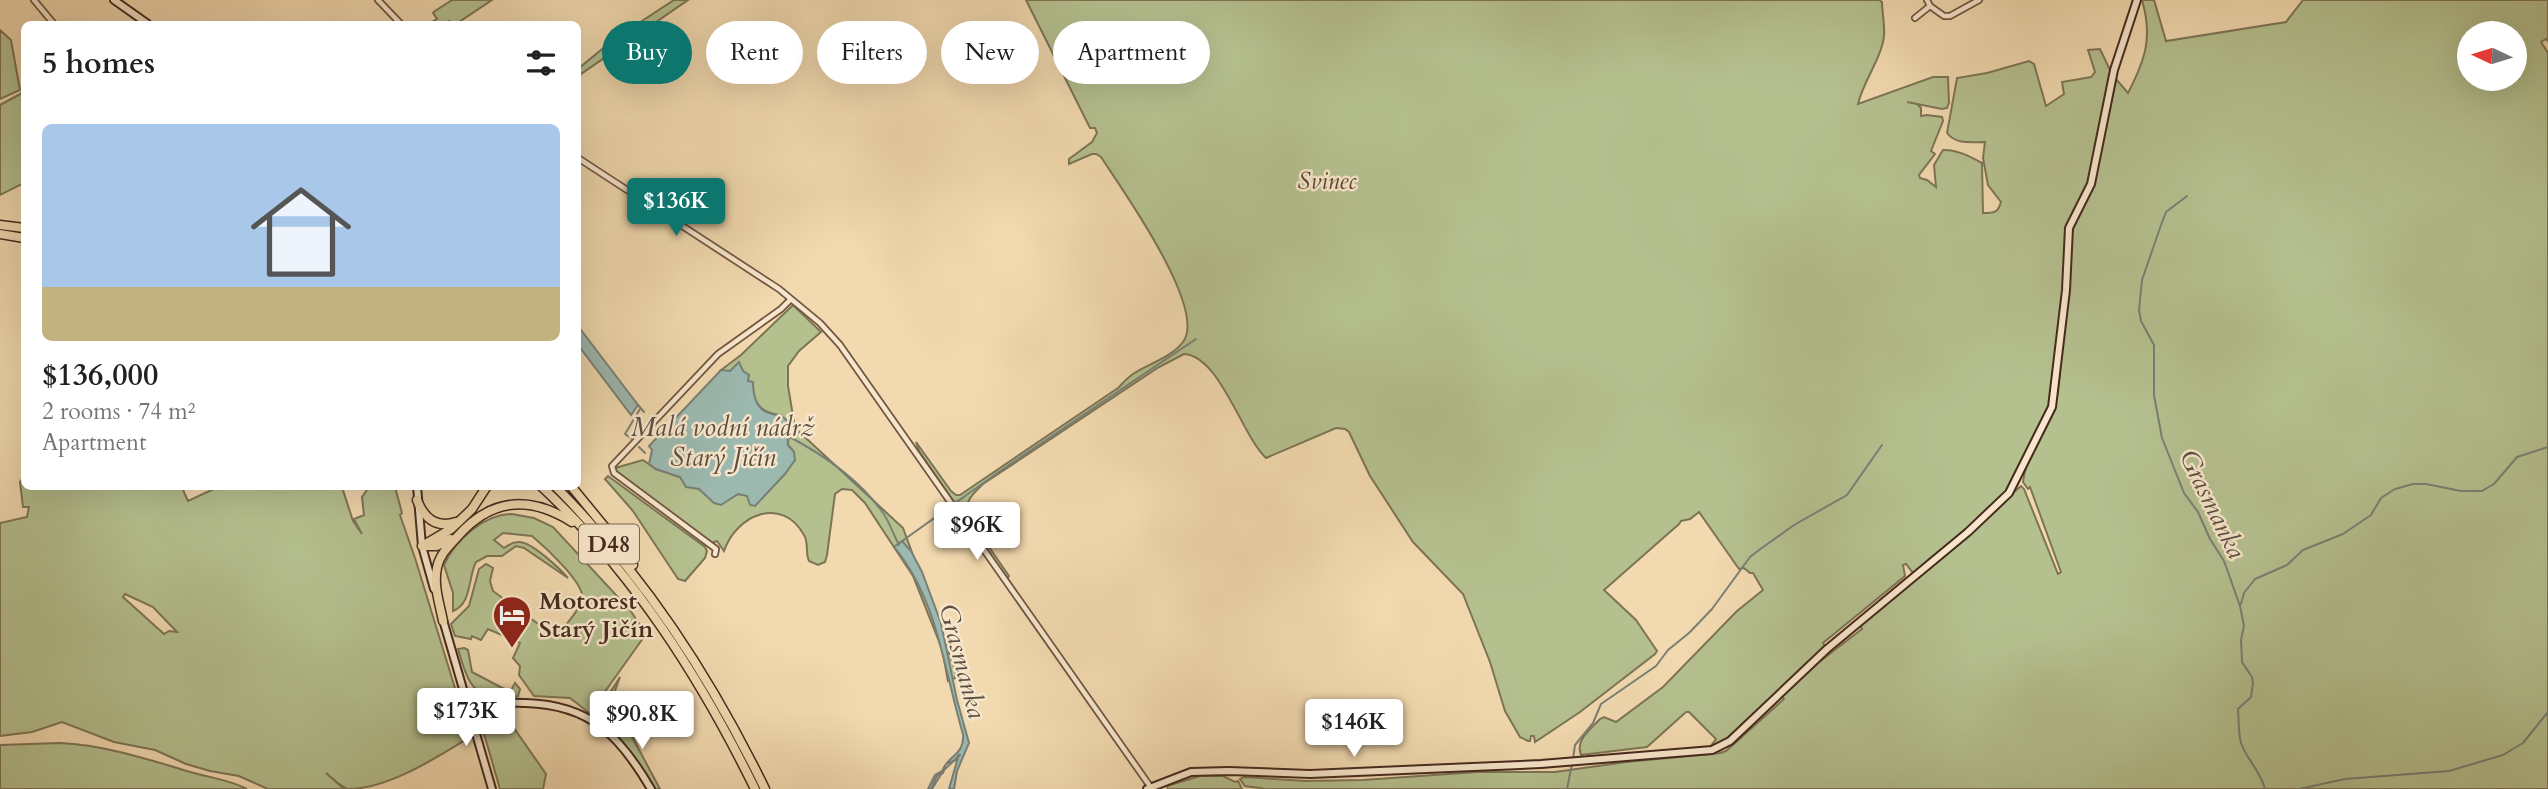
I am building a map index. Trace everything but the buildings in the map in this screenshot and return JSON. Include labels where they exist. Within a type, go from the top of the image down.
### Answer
[{"type":"highway","points":[[0,225],[21,228]]},
{"type":"highway","points":[[0,234],[21,238]]},
{"type":"highway","points":[[484,490],[472,509],[451,529],[424,542],[422,546],[428,548],[442,545],[491,510],[522,504],[552,511],[588,534]]},
{"type":"highway","name":"D48","points":[[545,490],[588,534],[636,591],[684,658],[755,789]]},
{"type":"highway","name":"D48","points":[[559,490],[602,536],[659,606],[703,673],[765,789]]},
{"type":"highway","points":[[574,490],[620,547],[659,606]]},
{"type":"highway","points":[[417,500],[433,522],[445,525],[458,521]]},
{"type":"highway","points":[[443,621],[437,590],[437,568],[444,552],[461,532]]},
{"type":"street","points":[[34,0],[52,21]]},
{"type":"street","points":[[378,0],[398,21]]},
{"type":"street","points":[[1927,0],[1930,6],[1944,16],[1950,16],[1979,0]]},
{"type":"street","points":[[581,160],[779,289],[820,324],[858,367],[1150,788],[1191,772],[1310,774],[1572,762],[1712,750],[1730,741],[1827,649],[1968,532],[2009,493],[2047,419],[2055,394],[2066,290],[2069,228],[2091,184],[2114,70],[2137,0]]},
{"type":"street","points":[[116,2],[144,21]]},
{"type":"street","points":[[1914,18],[1930,6]]},
{"type":"street","points":[[715,554],[716,549],[614,473],[612,466],[718,354],[790,300]]},
{"type":"street","points":[[417,490],[422,546],[492,789]]},
{"type":"street","points":[[467,699],[491,703],[552,705],[578,712],[596,721],[608,732],[627,753],[652,789]]},
{"type":"green space","points":[[452,0],[492,0],[460,21],[433,21],[437,19],[433,13]]},
{"type":"green space","points":[[674,0],[688,0],[658,21],[642,21]]},
{"type":"green space","name":"Svinec","points":[[1026,0],[1879,0],[1882,2],[1884,23],[1883,44],[1858,104],[1933,77],[1948,77],[1947,108],[1917,104],[1921,108],[1921,116],[1942,117],[1943,121],[1931,151],[1935,154],[1919,175],[1936,187],[1934,165],[1943,150],[1958,152],[1982,163],[1983,213],[1990,213],[1997,210],[2001,202],[1988,185],[1983,158],[1985,142],[1960,141],[1947,133],[1957,78],[2029,61],[2034,64],[2046,106],[2064,94],[2062,82],[2091,77],[2095,72],[2088,50],[2100,49],[2112,74],[2089,184],[2067,225],[2062,302],[2048,410],[2008,490],[1999,501],[1913,573],[1906,564],[1903,565],[1905,576],[1823,643],[1825,646],[1817,654],[1819,662],[1862,629],[1860,625],[2021,486],[2058,574],[2061,572],[2030,487],[2028,489],[2023,482],[2029,459],[2058,393],[2073,225],[2093,185],[2116,79],[2128,93],[2146,48],[2147,26],[2142,0],[2154,0],[2166,41],[2286,22],[2303,0],[2548,0],[2548,41],[2546,39],[2541,42],[2548,53],[2548,789],[1266,789],[1245,786],[1240,779],[1244,777],[1305,781],[1477,772],[1555,772],[1726,751],[1784,699],[1778,692],[1725,740],[1710,747],[1716,739],[1689,712],[1647,747],[1581,755],[1580,745],[1584,736],[1600,719],[1604,717],[1616,722],[1663,687],[1737,611],[1763,590],[1753,573],[1744,568],[1739,569],[1699,512],[1690,519],[1681,521],[1604,590],[1636,620],[1657,651],[1655,654],[1580,712],[1535,742],[1534,736],[1528,741],[1520,737],[1505,711],[1490,662],[1463,594],[1413,542],[1370,476],[1349,432],[1336,428],[1266,458],[1209,368],[1197,358],[1184,354],[1159,367],[983,484],[973,494],[968,501],[967,515],[1009,576],[1007,579],[919,451],[916,442],[951,491],[960,495],[1118,388],[1133,374],[1173,352],[1183,342],[1187,326],[1184,304],[1159,249],[1101,157],[1092,154],[1069,164],[1069,159],[1092,142],[1097,133],[1095,128],[1090,128],[1068,84],[1210,84],[1210,21],[1053,21],[1053,54],[1039,21],[1036,21]]},
{"type":"green space","points":[[0,30],[11,40],[20,90],[0,99]]},
{"type":"green space","points":[[602,49],[602,59],[581,74],[581,67]]},
{"type":"green space","points":[[21,94],[21,184],[0,195],[0,105]]},
{"type":"green space","points":[[793,305],[821,332],[799,351],[788,366],[788,386],[795,428],[903,528],[956,672],[955,678],[948,681],[942,649],[913,576],[865,503],[852,490],[842,489],[835,494],[827,555],[825,562],[818,565],[809,561],[804,535],[795,523],[784,516],[760,514],[749,520],[738,528],[724,551],[717,541],[712,543],[616,472],[615,468],[643,460],[656,469],[680,477],[685,483],[704,491],[705,495],[727,499],[738,494],[747,495],[794,452],[788,445],[789,432],[781,415],[768,412],[759,405],[754,396],[753,383],[748,382],[747,378],[721,370],[741,355]]},
{"type":"green space","points":[[608,476],[705,547],[705,558],[685,581],[678,579],[633,511],[605,479]]},
{"type":"green space","points":[[21,480],[21,490],[183,490],[188,501],[212,490],[343,490],[353,521],[362,534],[354,519],[364,515],[362,497],[367,490],[396,490],[402,513],[400,515],[470,737],[411,771],[379,784],[348,789],[326,773],[344,789],[268,789],[239,776],[186,764],[155,750],[114,742],[62,722],[32,732],[0,736],[0,523],[27,517],[29,507],[23,507],[20,482]],"holes":[[[125,594],[153,607],[177,632],[169,631],[164,634],[123,597]]]},
{"type":"green space","points":[[512,514],[534,518],[553,527],[630,610],[646,634],[604,693],[601,700],[608,722],[606,726],[570,698],[534,696],[519,675],[520,666],[513,658],[520,643],[488,629],[481,640],[472,636],[471,639],[455,636],[451,624],[469,606],[479,569],[486,564],[493,568],[490,581],[493,591],[552,634],[560,632],[576,613],[582,593],[563,566],[532,536],[503,533],[494,540],[504,548],[519,542],[525,543],[568,578],[524,548],[516,546],[502,556],[487,556],[476,562],[467,596],[459,608],[453,611],[453,593],[444,565],[455,546],[472,530],[491,518]]},
{"type":"green space","points":[[458,649],[468,650],[472,672],[510,692],[515,683],[520,689],[518,696],[492,696],[476,689],[466,674]]},
{"type":"green space","points":[[620,677],[612,699],[660,789],[656,789],[615,734],[606,699]]},
{"type":"green space","points":[[502,711],[546,774],[543,789],[500,789],[478,713]]},
{"type":"green space","points":[[60,743],[127,754],[228,781],[247,789],[0,789],[0,745]]},
{"type":"green space","points":[[1200,776],[1223,776],[1238,781],[1242,789],[1168,789],[1167,786]]},
{"type":"water","points":[[581,330],[638,405],[631,415],[581,349]]},
{"type":"water","name":"Malá vodní nádrž Starý Jičín","points":[[739,362],[743,371],[749,375],[748,381],[753,382],[755,397],[762,410],[787,421],[788,445],[794,452],[795,460],[755,506],[750,505],[747,496],[738,494],[721,505],[714,503],[699,489],[686,487],[680,477],[649,464],[652,450],[649,446],[721,370],[730,371]]},
{"type":"water","points":[[902,541],[911,551],[922,572],[941,623],[969,743],[957,771],[954,789],[949,789],[959,754],[956,760],[946,764],[959,751],[963,734],[930,613],[909,568],[894,547]]},
{"type":"water","points":[[946,764],[943,773],[937,776],[931,789],[928,789],[935,775],[942,771]]},
{"type":"waterway","name":"Grasmanka","points":[[2187,196],[2166,212],[2142,280],[2139,310],[2141,321],[2154,345],[2154,395],[2162,438],[2184,493],[2198,512],[2224,561],[2240,606],[2244,626],[2241,640],[2242,662],[2253,683],[2251,697],[2238,709],[2239,735],[2265,789]]},
{"type":"waterway","points":[[898,544],[1000,471],[1196,339]]},
{"type":"waterway","name":"Grasmanka","points":[[638,405],[644,412]]},
{"type":"waterway","points":[[632,439],[625,434],[640,409]]},
{"type":"waterway","name":"Grasmanka","points":[[788,436],[826,459],[862,488],[884,514],[899,545]]},
{"type":"waterway","points":[[1573,759],[1575,745],[1593,723],[1601,704],[1656,666],[1668,650],[1712,609],[1750,557],[1794,525],[1847,495],[1882,445]]},
{"type":"waterway","points":[[639,447],[645,453]]},
{"type":"waterway","points":[[2241,604],[2244,593],[2255,579],[2287,565],[2303,550],[2343,534],[2371,515],[2381,498],[2395,489],[2426,484],[2461,491],[2482,491],[2494,484],[2517,457],[2548,447]]},
{"type":"waterway","points":[[2299,789],[2345,779],[2449,771],[2503,755],[2523,743],[2548,712]]},
{"type":"waterway","points":[[932,789],[943,771],[960,755]]},
{"type":"waterway","points":[[1567,789],[1572,764]]},
{"type":"place","name":"Motorest Starý Jičín","points":[[512,649]]}]
